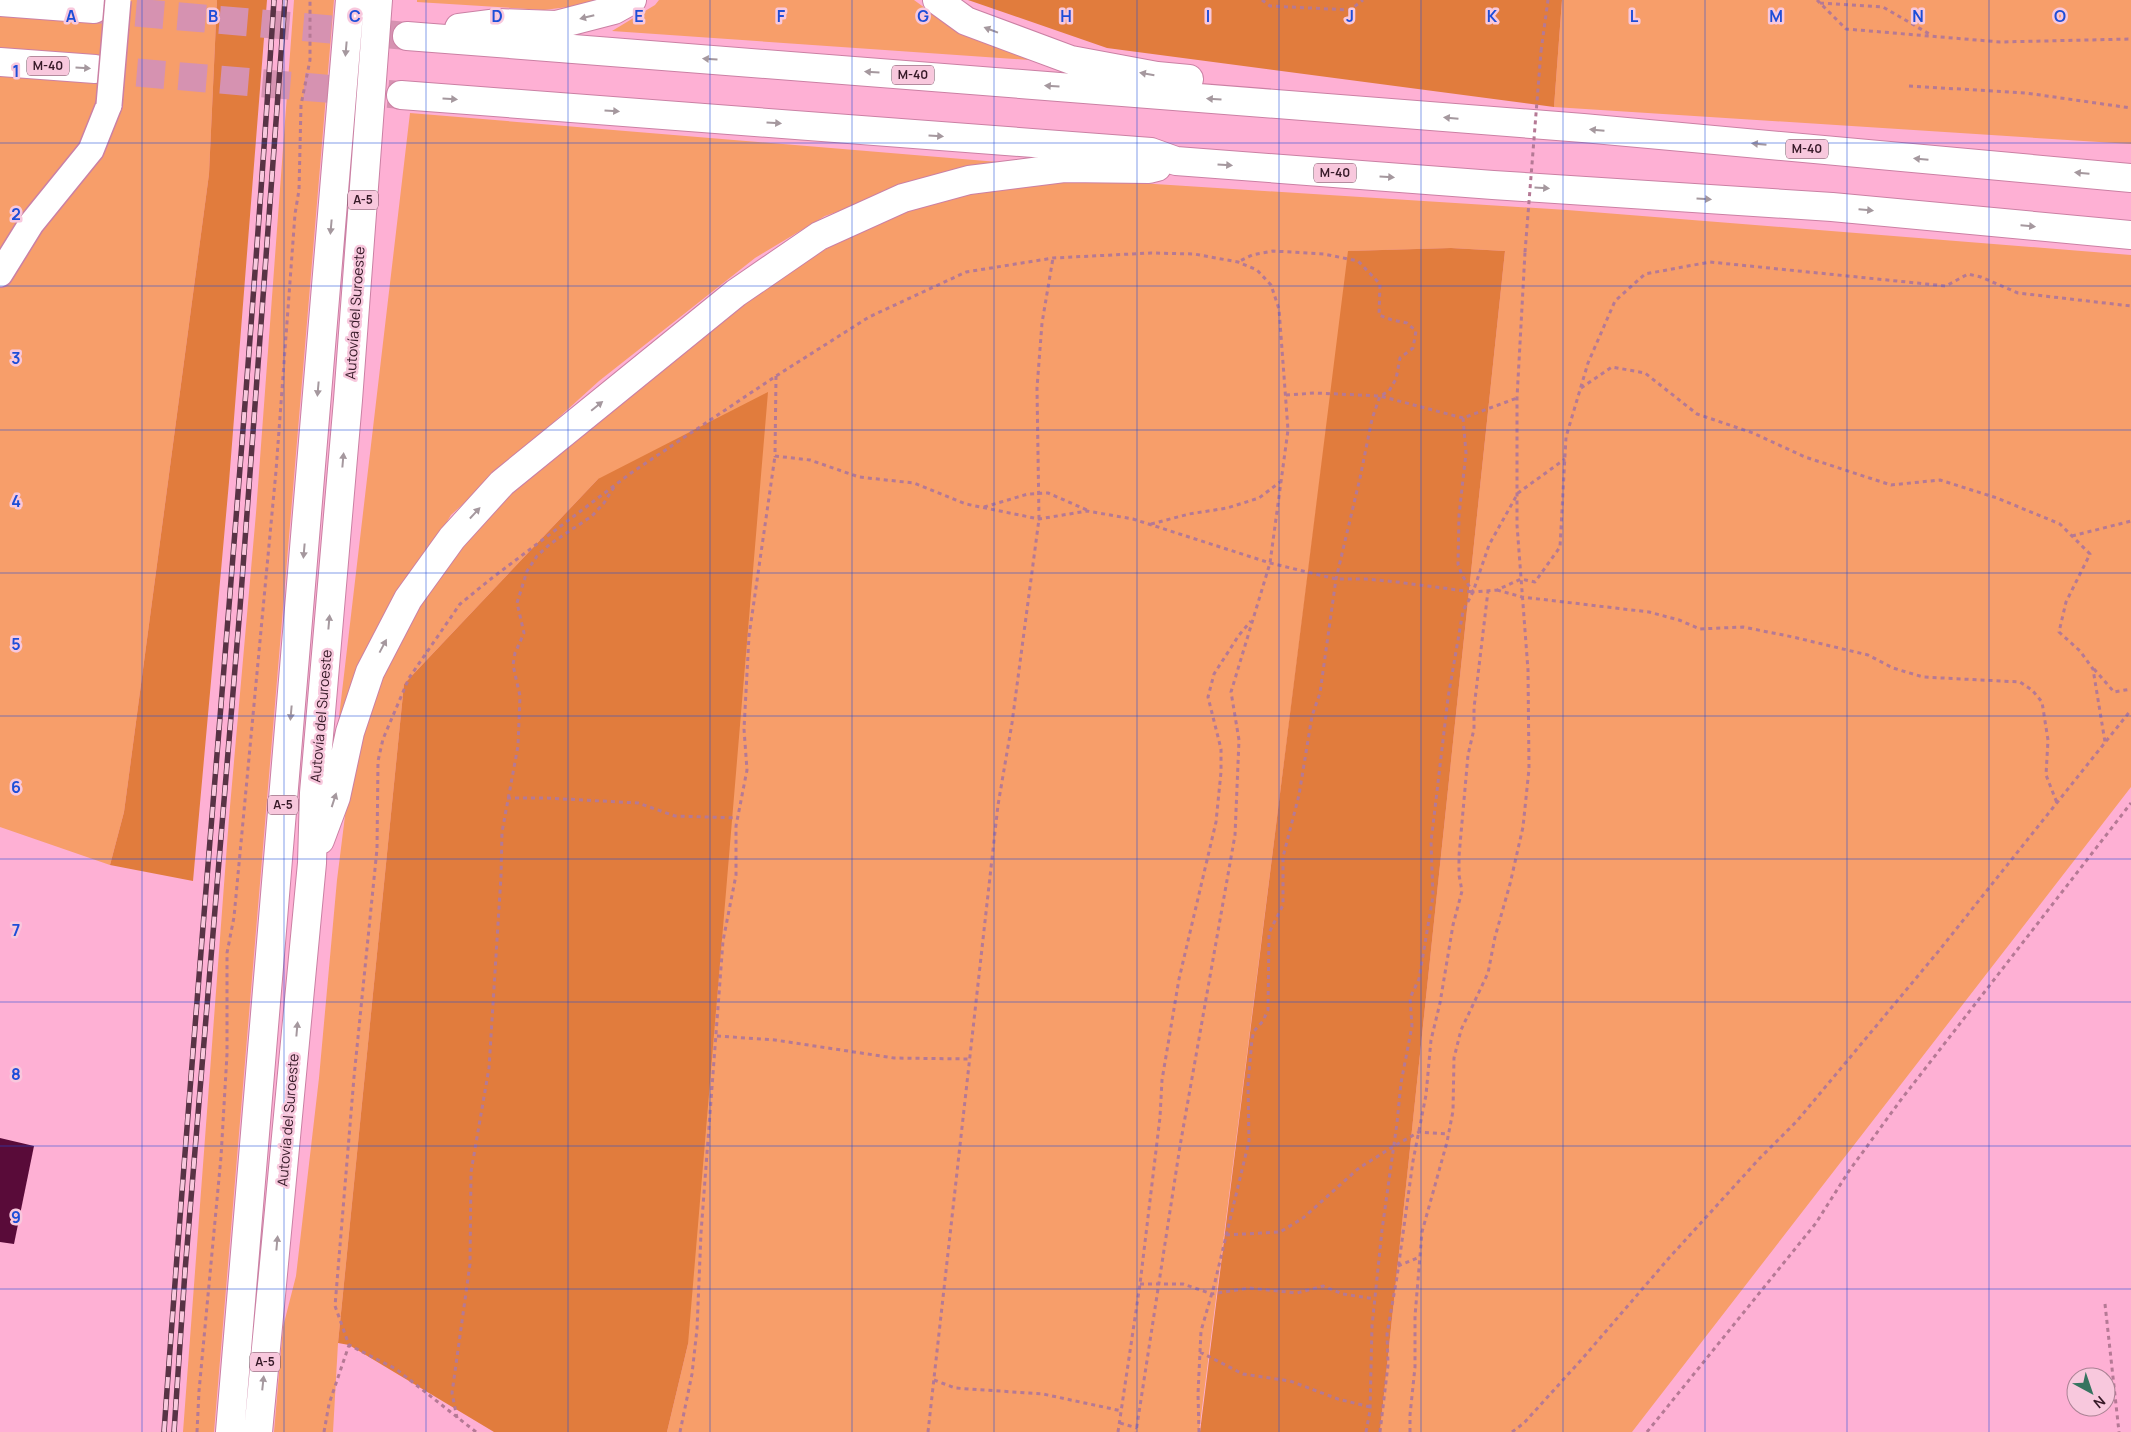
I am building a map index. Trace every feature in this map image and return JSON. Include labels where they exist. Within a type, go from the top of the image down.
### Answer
[{"type":"highway","name":"A-5","points":[[230,1432],[350,0]]},
{"type":"highway","name":"Autovía del Suroeste","points":[[258,1432],[312,863],[314,793],[348,400],[378,0]]},
{"type":"highway","points":[[348,400],[360,381],[396,0]]},
{"type":"highway","name":"M-40","points":[[632,0],[614,10],[556,25],[498,23],[407,36],[1419,115],[2131,178]]},
{"type":"highway","points":[[937,0],[966,21],[1072,60],[1157,76],[1327,92],[1419,115]]},
{"type":"highway","points":[[0,2],[106,5]]},
{"type":"highway","name":"M-40","points":[[0,62],[95,69]]},
{"type":"highway","name":"M-40","points":[[401,95],[1151,152],[1176,161],[1494,185],[1832,207],[2131,236]]},
{"type":"highway","points":[[312,863],[336,797],[350,732],[370,672],[408,599],[452,538],[502,484],[736,293],[819,236],[903,198],[969,180],[1064,168],[1149,169],[1176,161]]},
{"type":"lane","points":[[0,274],[31,224],[91,150],[109,105],[106,5]]},
{"type":"path","points":[[197,1432],[199,1391],[222,1148],[227,1054],[227,953],[234,917],[276,471],[295,214],[299,190],[301,105],[310,60],[310,0]]},
{"type":"path","points":[[1262,0],[1270,6],[1350,10],[1363,0]]},
{"type":"path","points":[[1410,1432],[1415,1367],[1415,1316],[1422,1232],[1449,1134],[1453,1111],[1454,1058],[1461,1030],[1488,973],[1494,937],[1510,884],[1522,827],[1529,769],[1528,670],[1517,525],[1517,398],[1525,252],[1541,51],[1548,0]]},
{"type":"path","points":[[1818,1],[1883,7],[1934,36]]},
{"type":"path","points":[[1818,1],[1846,29],[2000,42],[2131,39]]},
{"type":"path","points":[[1909,86],[2026,93],[2131,108]]},
{"type":"path","points":[[1199,1432],[1198,1394],[1201,1331],[1212,1294],[1249,1141],[1248,1085],[1252,1038],[1254,1031],[1263,1022],[1268,1010],[1269,933],[1283,905],[1283,857],[1299,795],[1312,716],[1320,693],[1336,579],[1372,419],[1380,396],[1389,392],[1396,379],[1400,358],[1413,348],[1416,332],[1407,323],[1379,315],[1380,284],[1358,261],[1324,254],[1273,251],[1252,255],[1238,262]]},
{"type":"path","points":[[324,1432],[329,1404],[348,1345],[335,1306],[354,1077],[377,849],[378,761],[382,739],[409,678],[460,604],[616,484],[776,376],[869,317],[966,272],[1053,258],[1151,253],[1194,254],[1238,262],[1256,270],[1271,285],[1279,309],[1288,430],[1270,563],[1231,692],[1239,740],[1235,835],[1180,1146],[1137,1430],[1120,1423]]},
{"type":"path","points":[[928,1432],[998,805],[1012,723],[1039,519],[1036,388],[1042,323],[1053,258]]},
{"type":"path","points":[[983,507],[1038,492],[1048,493],[1087,511],[1132,519],[1270,563],[1336,579],[1366,579],[1473,592],[1497,590],[1521,580],[1535,582],[1560,547],[1566,437],[1588,362],[1615,301],[1645,274],[1710,262],[1946,286],[1968,274],[1981,276],[2018,293],[2131,306]]},
{"type":"path","points":[[1581,388],[1612,367],[1645,373],[1697,414],[1753,433],[1805,457],[1891,485],[1940,480],[1996,498],[2060,524],[2090,554],[2066,602],[2059,632],[2080,651],[2114,692],[2131,689]]},
{"type":"path","points":[[680,1432],[692,1374],[697,1329],[701,1233],[723,941],[736,875],[737,818],[746,770],[744,729],[748,636],[775,456],[776,376]]},
{"type":"path","points":[[1286,396],[1315,393],[1380,396],[1463,418],[1517,398]]},
{"type":"path","points":[[1463,418],[1466,453],[1459,515],[1458,564],[1462,575],[1473,592]]},
{"type":"path","points":[[775,456],[810,460],[859,477],[914,483],[966,504],[1039,519],[1087,511]]},
{"type":"path","points":[[1366,1432],[1370,1407],[1375,1299],[1401,1083],[1412,1026],[1410,998],[1419,979],[1433,896],[1431,842],[1448,698],[1463,611],[1473,592],[1489,545],[1518,493],[1565,459]]},
{"type":"path","points":[[1150,524],[1190,514],[1227,508],[1260,498],[1281,481]]},
{"type":"path","points":[[457,1418],[452,1393],[470,1264],[471,1172],[489,1068],[502,832],[518,746],[520,696],[513,665],[515,653],[524,633],[517,603],[526,571],[538,556],[550,544],[592,516],[604,504],[616,484]]},
{"type":"path","points":[[2072,536],[2131,521]]},
{"type":"path","points":[[1497,590],[1522,597],[1650,612],[1679,620],[1700,629],[1744,627],[1868,655],[1893,668],[1923,677],[2020,682],[2032,690],[2042,702],[2048,740],[2046,775],[2057,803]]},
{"type":"path","points":[[1380,1432],[1388,1365],[1387,1334],[1426,1095],[1431,1040],[1443,988],[1453,925],[1462,891],[1459,875],[1459,856],[1468,755],[1474,730],[1474,708],[1488,591]]},
{"type":"path","points":[[1118,1432],[1140,1284],[1160,1117],[1162,1080],[1179,979],[1216,822],[1220,794],[1221,749],[1208,696],[1214,674],[1239,634],[1253,619]]},
{"type":"path","points":[[2093,669],[2105,742]]},
{"type":"path","points":[[1512,1432],[1530,1417],[1582,1360],[1669,1258],[1759,1159],[1804,1113],[1937,953],[2131,710]]},
{"type":"path","points":[[507,798],[638,803],[675,816],[737,818]]},
{"type":"path","points":[[1647,1432],[1816,1223],[1849,1171],[1900,1101],[2131,803]]},
{"type":"path","points":[[717,1036],[774,1040],[894,1058],[969,1059]]},
{"type":"path","points":[[1226,1235],[1280,1232],[1303,1218],[1359,1168],[1394,1146],[1419,1132],[1449,1134]]},
{"type":"path","points":[[1398,1266],[1420,1257]]},
{"type":"path","points":[[1140,1284],[1183,1284],[1212,1294],[1249,1288],[1297,1294],[1323,1286],[1343,1294],[1375,1299]]},
{"type":"path","points":[[2105,1304],[2119,1432]]},
{"type":"path","points":[[348,1345],[396,1368],[476,1432]]},
{"type":"path","points":[[1200,1352],[1242,1374],[1290,1381],[1370,1407]]},
{"type":"path","points":[[934,1380],[955,1388],[1043,1394],[1122,1411]]},
{"type":"path","points":[[471,1429],[481,1432]]},
{"type":"shaded area","points":[[0,0],[217,0],[209,174],[124,812],[110,865],[0,827]]},
{"type":"shaded area","points":[[217,0],[267,0],[229,482],[193,881],[110,865],[124,812],[209,174]]},
{"type":"shaded area","points":[[294,0],[334,0],[214,1432],[183,1432],[229,818],[256,513]]},
{"type":"shaded area","points":[[417,0],[606,0],[599,3],[544,10],[417,2]]},
{"type":"shaded area","points":[[659,0],[914,0],[940,19],[1029,60],[612,31],[655,5]]},
{"type":"shaded area","points":[[968,0],[1562,0],[1554,107],[1107,48]]},
{"type":"shaded area","points":[[1562,0],[2131,0],[2131,144],[1554,107]]},
{"type":"shaded area","points":[[410,113],[998,162],[932,179],[825,216],[755,258],[599,381],[451,515],[357,670],[332,777]]},
{"type":"shaded area","points":[[1080,181],[1139,183],[1567,210],[2131,255],[2131,787],[1632,1432],[1380,1432],[1505,251],[1451,248],[1349,251],[1199,1432],[667,1432],[688,1344],[598,479],[404,684],[338,1343],[333,1432],[274,1432],[283,1327],[296,1276],[319,1078],[337,880],[347,800],[358,744],[376,691],[422,599],[443,568],[503,501],[585,431],[737,309],[791,269],[847,237],[906,211],[963,194],[1019,185]]},
{"type":"shaded area","points":[[1451,248],[1505,251],[1380,1432],[1200,1432],[1348,251]]},
{"type":"shaded area","points":[[768,392],[688,1344],[667,1432],[494,1432],[349,1345],[338,1343],[404,684],[598,479]]},
{"type":"building","points":[[0,1138],[34,1146],[14,1244],[0,1242]]},
{"type":"tunnel","points":[[94,9],[407,36]]},
{"type":"tunnel","points":[[95,69],[401,95]]},
{"type":"railway","points":[[164,1432],[249,358],[274,0]]},
{"type":"railway","points":[[174,1432],[185,1271],[240,608],[285,0]]}]
